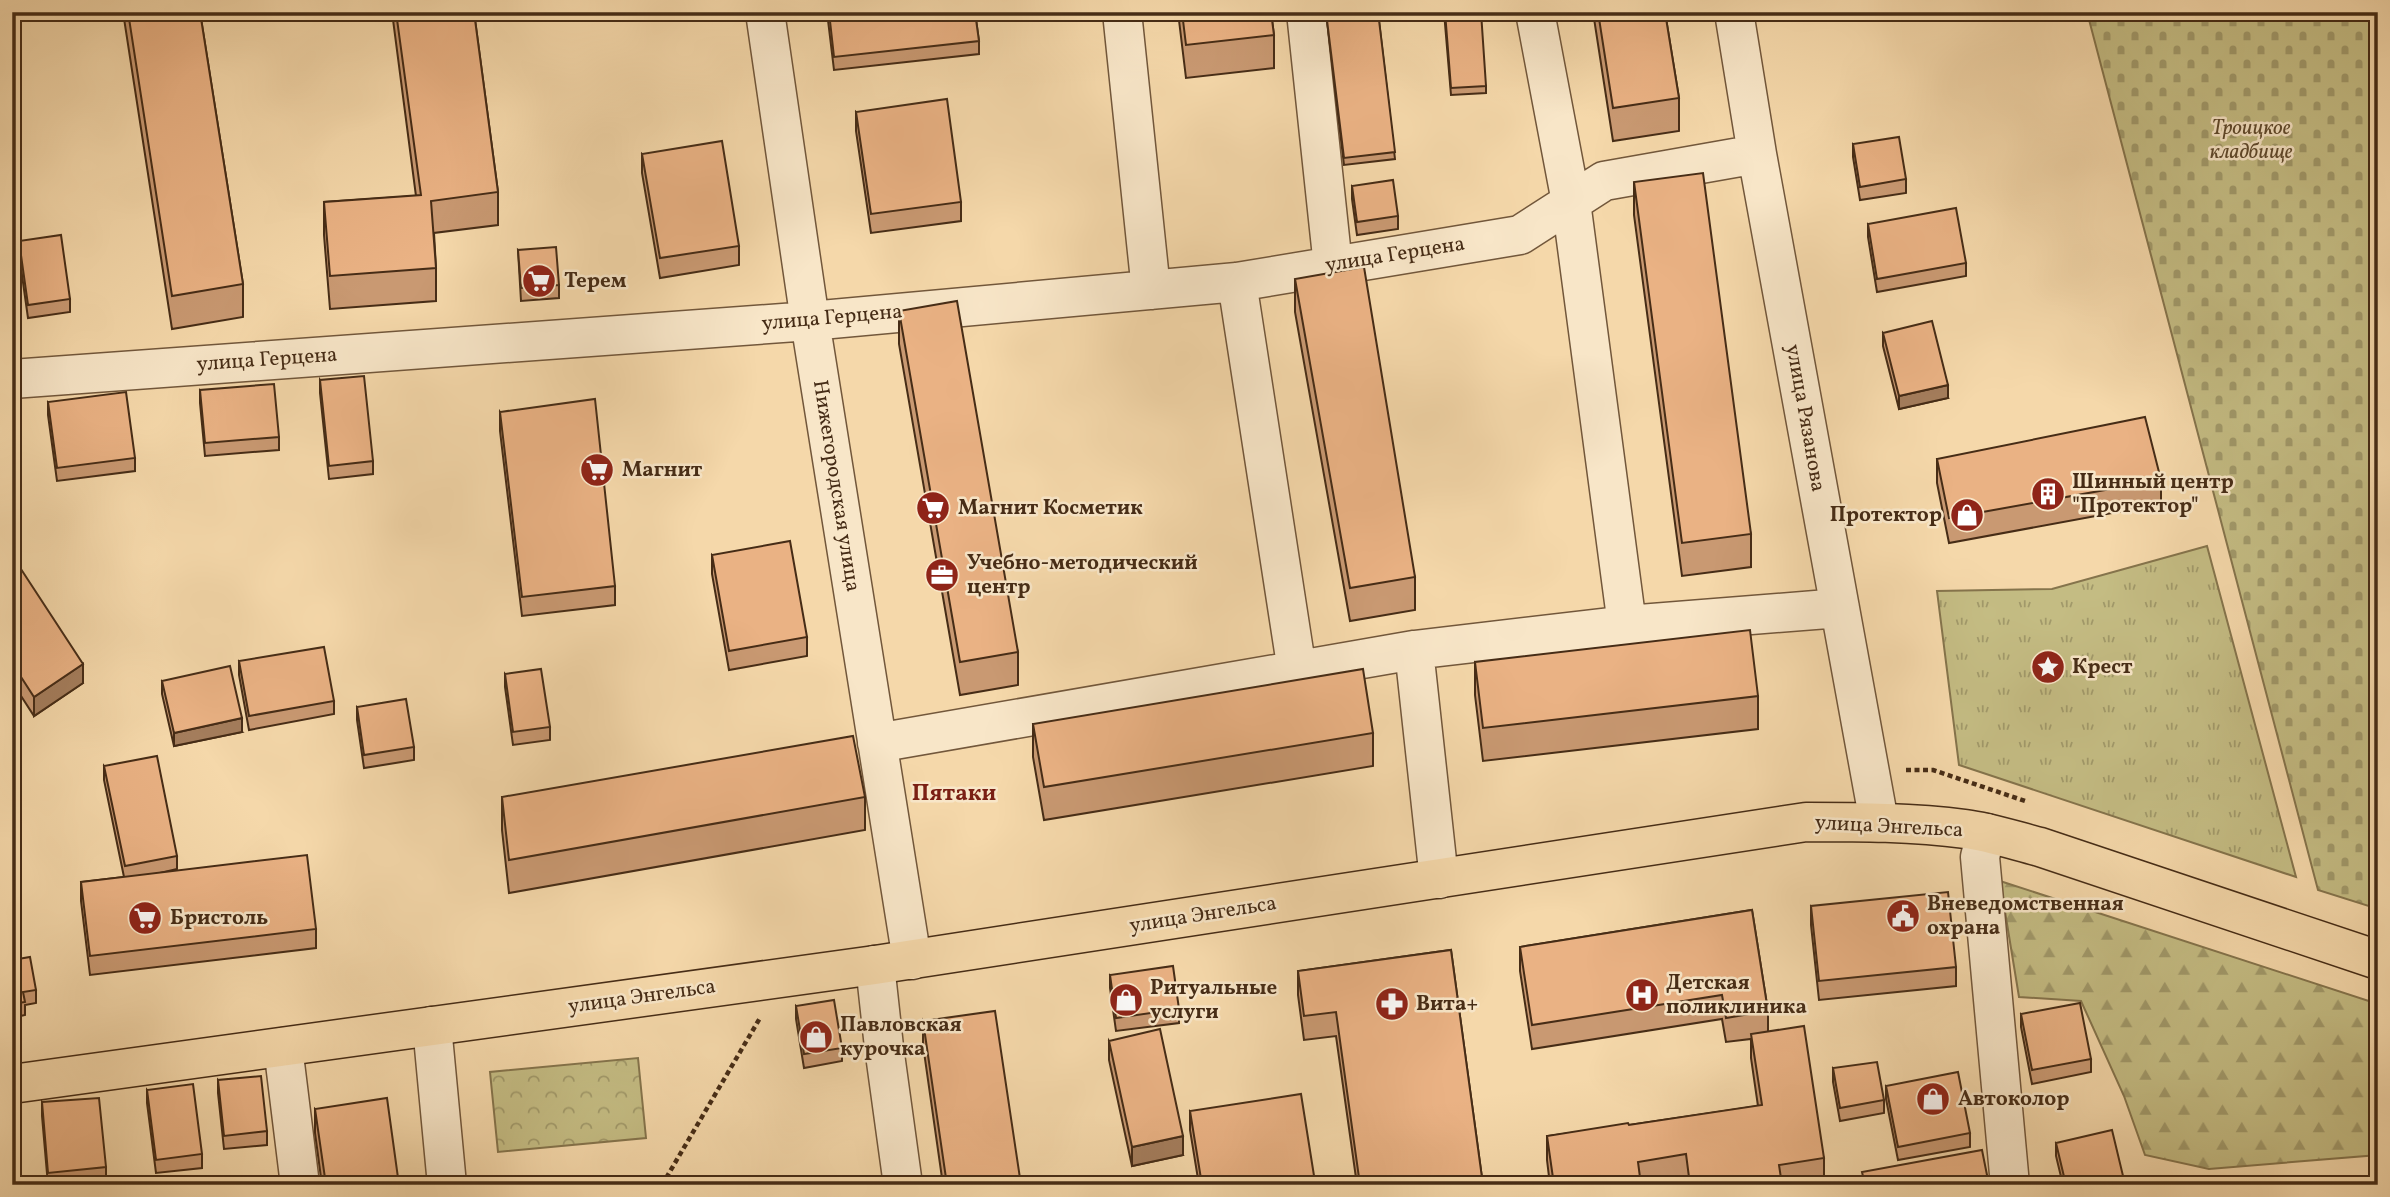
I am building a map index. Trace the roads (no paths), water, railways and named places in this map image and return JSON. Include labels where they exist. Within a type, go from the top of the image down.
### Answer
[{"type":"main road","name":"улица Энгельса","points":[[12,1084],[912,960],[1806,822],[1879,822],[1967,829],[2053,851],[2378,960]]},
{"type":"street","name":"Нижегородская улица","points":[[765,12],[810,321],[912,960]]},
{"type":"street","points":[[1122,12],[1151,290]]},
{"type":"street","points":[[1307,12],[1334,266]]},
{"type":"street","points":[[1535,12],[1571,202],[1627,625]]},
{"type":"street","name":"улица Рязанова","points":[[1734,12],[1757,153],[1879,822]]},
{"type":"street","name":"улица Герцена","points":[[12,379],[810,321],[1237,282],[1520,235],[1604,181],[1757,153]]},
{"type":"street","points":[[1237,282],[1297,671]]},
{"type":"street","points":[[877,743],[1414,650],[1627,625],[1840,608]]},
{"type":"street","points":[[1414,650],[1439,879]]},
{"type":"street","points":[[1986,834],[1980,857],[2010,1185]]},
{"type":"street","points":[[875,965],[903,1185]]},
{"type":"street","points":[[432,1026],[447,1185]]},
{"type":"street","points":[[283,1047],[300,1185]]},
{"type":"place","name":"Терем","points":[[539,281]]},
{"type":"place","name":"Магнит","points":[[597,470]]},
{"type":"place","name":"Шинный центр \"Протектор\"","points":[[2048,494]]},
{"type":"place","name":"Магнит Косметик","points":[[933,508]]},
{"type":"place","name":"Протектор","points":[[1967,515]]},
{"type":"place","name":"Учебно-методический центр","points":[[942,575]]},
{"type":"place","name":"Крест","points":[[2048,667]]},
{"type":"place","name":"Вневедомственная охрана","points":[[1903,916]]},
{"type":"place","name":"Бристоль","points":[[145,918]]},
{"type":"place","name":"Детская поликлиника","points":[[1642,995]]},
{"type":"place","name":"Ритуальные услуги","points":[[1126,1000]]},
{"type":"place","name":"Вита+","points":[[1392,1004]]},
{"type":"place","name":"Павловская курочка","points":[[816,1037]]},
{"type":"place","name":"Автоколор","points":[[1933,1099]]},
{"type":"district","name":"Пятаки","points":[[954,794]]},
{"type":"park label","name":"Троицкое кладбище","points":[[2251,140]]}]
